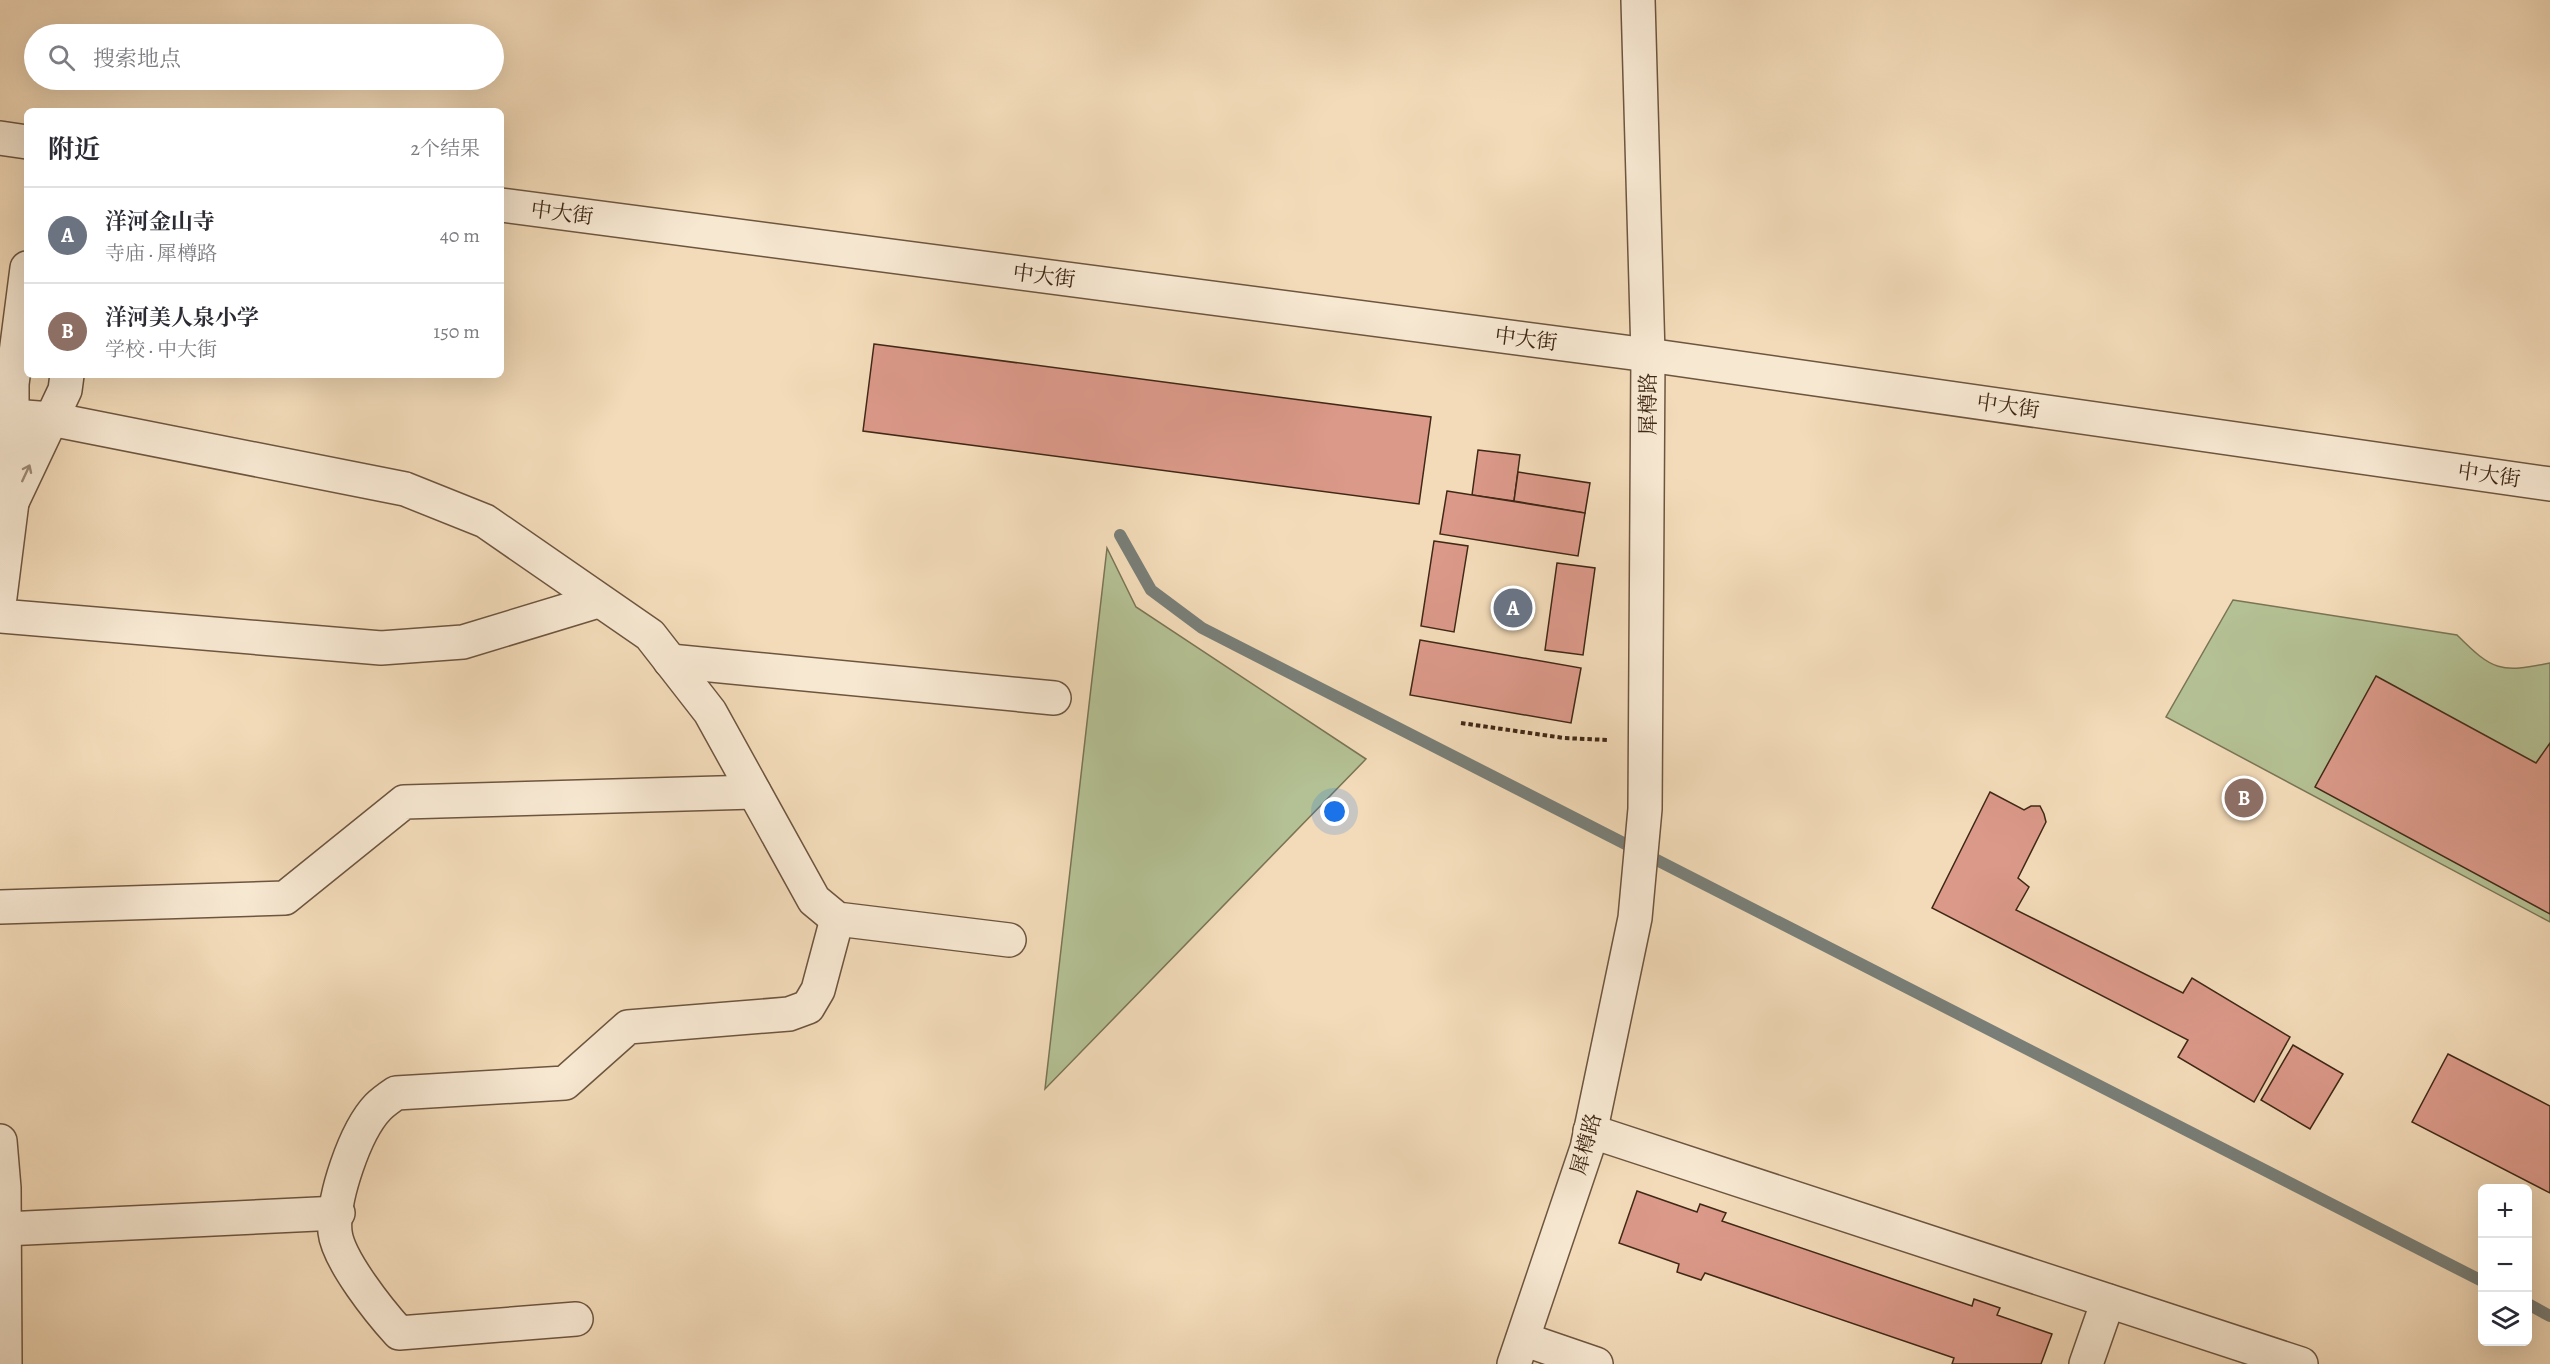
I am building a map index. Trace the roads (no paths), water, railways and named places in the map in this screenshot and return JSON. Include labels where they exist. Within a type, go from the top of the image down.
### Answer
[{"type":"street","name":"犀樽路","points":[[1519,1351],[1590,1131],[1635,918],[1645,809],[1648,355],[1638,0]]},
{"type":"street","points":[[0,138],[24,142]]},
{"type":"street","name":"中大街","points":[[504,205],[1648,355],[2550,484]]},
{"type":"street","points":[[0,597],[12,502],[6,415],[24,291]]},
{"type":"street","points":[[12,502],[65,390],[67,378]]},
{"type":"street","points":[[6,415],[51,419],[405,489],[485,521],[650,635],[710,712],[814,900],[837,919],[1009,940]]},
{"type":"street","points":[[0,616],[381,648],[463,642],[598,601]]},
{"type":"street","points":[[670,661],[1054,698]]},
{"type":"street","points":[[0,907],[285,898],[404,802],[754,792]]},
{"type":"street","points":[[576,1319],[399,1333],[378,1309],[351,1270],[335,1233],[340,1188],[361,1134],[377,1108],[396,1093],[565,1083],[628,1027],[789,1014],[808,1007],[818,990],[837,919]]},
{"type":"street","points":[[1590,1131],[2301,1364]]},
{"type":"street","points":[[0,1141],[5,1364]]},
{"type":"street","points":[[3,1239],[338,1213]]},
{"type":"street","points":[[2086,1364],[2108,1301]]},
{"type":"street","points":[[1519,1351],[1596,1364]]},
{"type":"waterway","points":[[1120,535],[1151,590],[1202,628],[2478,1279]]},
{"type":"waterway","points":[[2532,1306],[2550,1316]]},
{"type":"place","name":"洋河金山寺","points":[[1513,608]]},
{"type":"place","name":"洋河美人泉小学","points":[[2244,798]]}]
